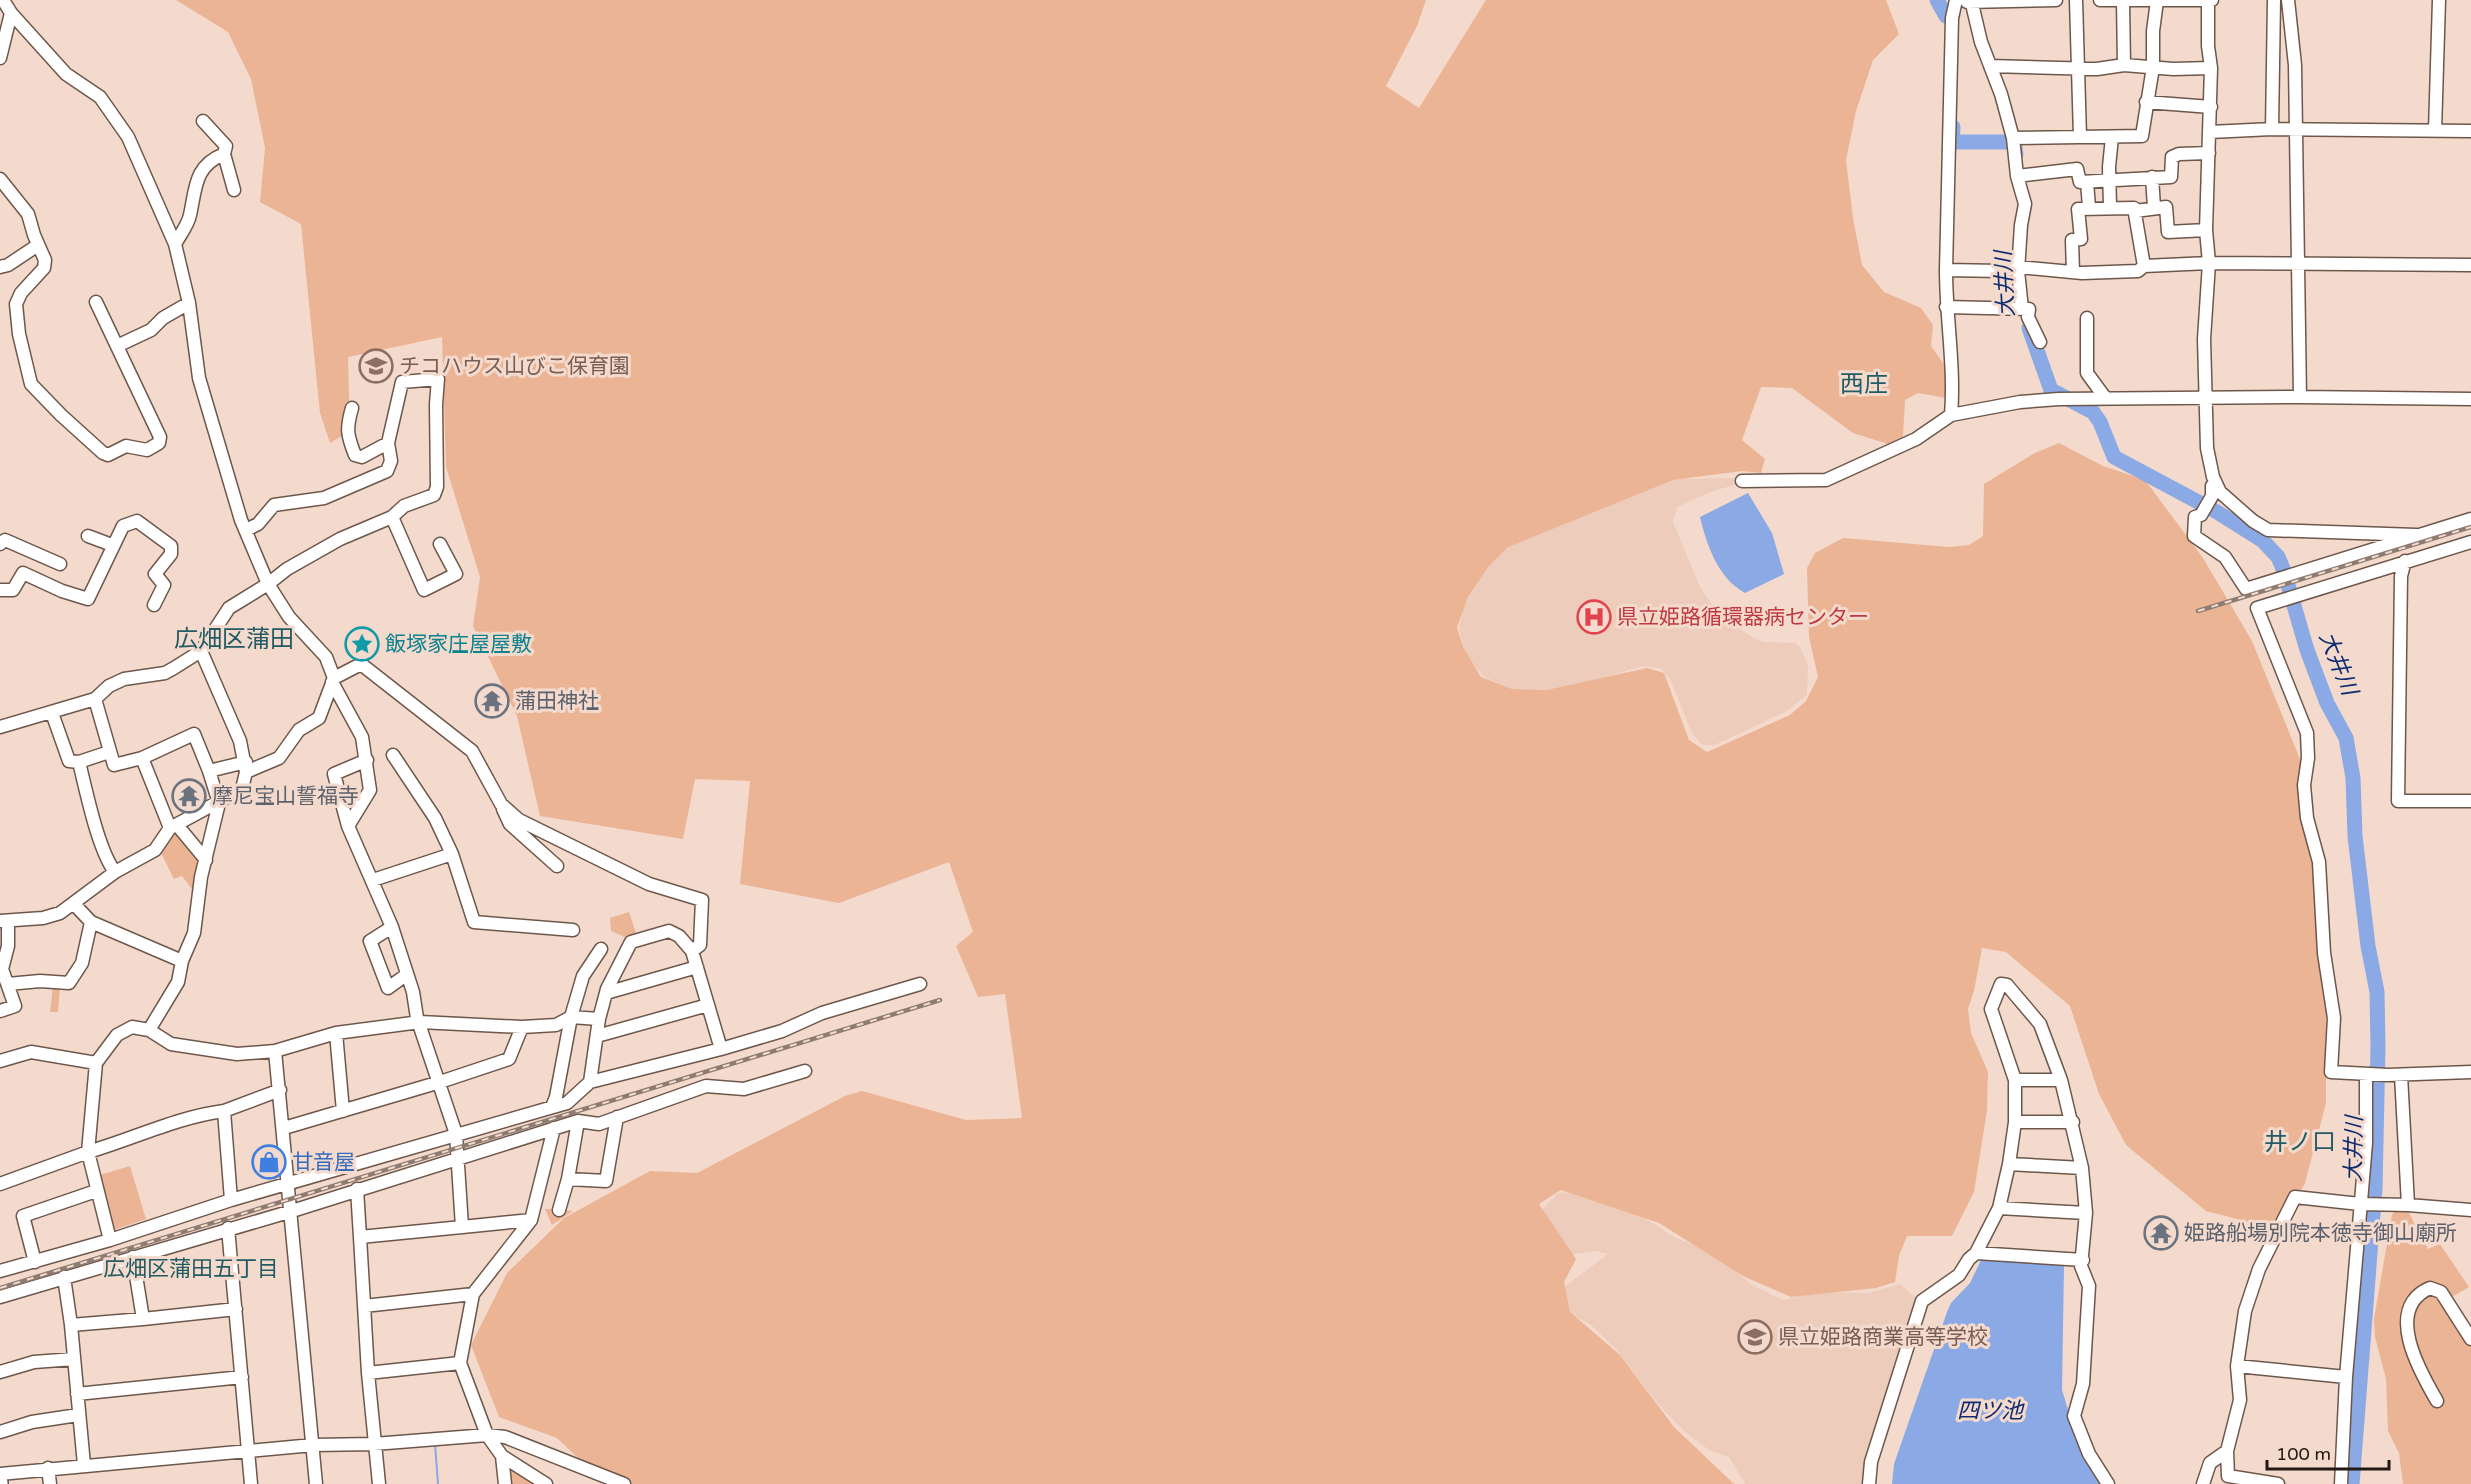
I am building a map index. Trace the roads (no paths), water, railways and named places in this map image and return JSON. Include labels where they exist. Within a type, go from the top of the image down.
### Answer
[{"type":"street","points":[[3,0],[11,13],[66,74],[100,97],[128,137],[176,244],[189,303],[199,378],[246,530],[268,584],[288,617],[326,657],[333,680],[362,737],[370,790],[348,826]]},
{"type":"street","points":[[1951,415],[1953,389],[1946,307],[1946,270],[1952,18],[1958,0],[1972,4],[2056,0]]},
{"type":"street","points":[[2076,0],[2080,137]]},
{"type":"street","points":[[2100,0],[2209,0],[2208,46],[2211,68],[2211,107],[2206,230],[2209,263],[2204,339],[2204,399],[2207,448],[2220,492],[2253,522],[2268,530],[2416,535]]},
{"type":"street","points":[[2272,129],[2274,0]]},
{"type":"street","points":[[2288,0],[2295,65],[2296,263],[2300,397]]},
{"type":"street","points":[[2435,131],[2439,0]]},
{"type":"street","points":[[2123,1],[2124,65]]},
{"type":"street","points":[[2013,138],[2142,136],[2153,67],[2152,31],[2157,1]]},
{"type":"street","points":[[1972,4],[1981,42],[2001,94],[2013,138],[2017,176],[2025,204],[2021,225],[2019,267],[2022,309]]},
{"type":"street","points":[[0,58],[11,13]]},
{"type":"street","points":[[1990,66],[2097,69],[2124,65],[2211,68]]},
{"type":"street","points":[[2146,102],[2211,107]]},
{"type":"street","points":[[203,121],[226,146],[224,154],[234,190]]},
{"type":"street","points":[[2210,132],[2272,129],[2471,131]]},
{"type":"street","points":[[2110,207],[2112,136]]},
{"type":"street","points":[[2017,176],[2076,169],[2080,182],[2171,177],[2172,157],[2179,154],[2209,153]]},
{"type":"street","points":[[176,244],[190,218],[193,191],[204,166],[213,158],[224,154]]},
{"type":"street","points":[[2151,177],[2154,207]]},
{"type":"street","points":[[0,179],[28,214],[45,260],[44,268],[21,293],[16,304],[19,334],[31,384],[103,453],[108,454],[126,446],[147,450],[159,443],[160,437],[96,302]]},
{"type":"street","points":[[2087,182],[2089,207]]},
{"type":"street","points":[[2073,272],[2072,240],[2081,239],[2078,208],[2089,207],[2134,208],[2144,266]]},
{"type":"street","points":[[2135,211],[2166,207],[2168,231],[2206,230]]},
{"type":"street","points":[[0,267],[8,265],[38,245]]},
{"type":"street","points":[[1946,270],[2001,271],[2019,267],[2082,273],[2138,271],[2144,266],[2209,263],[2471,265]]},
{"type":"street","points":[[117,346],[151,330],[163,318],[189,303]]},
{"type":"street","points":[[1946,307],[2029,309],[2028,317],[2040,342]]},
{"type":"street","points":[[2087,318],[2087,372],[2106,399]]},
{"type":"street","points":[[0,727],[95,699],[109,686],[124,679],[165,673],[201,651],[229,608],[268,584],[287,569],[340,539],[392,518],[404,506],[434,495],[437,487],[438,379],[402,382],[388,443],[391,461],[387,471],[324,498],[273,505],[258,524],[246,530]]},
{"type":"street","points":[[1742,481],[1826,480],[1916,439],[1951,415],[2020,402],[2059,399],[2300,397],[2471,399]]},
{"type":"street","points":[[352,408],[346,426],[347,437],[355,455],[362,457],[388,443]]},
{"type":"street","points":[[2216,484],[2212,486],[2212,496],[2201,515],[2195,517],[2194,536],[2225,557],[2246,589],[2471,519]]},
{"type":"street","points":[[392,518],[424,590],[456,574],[441,544]]},
{"type":"street","points":[[0,590],[13,590],[23,573],[62,591],[88,599],[123,526],[137,521],[171,546],[171,554],[155,574],[164,585],[154,605]]},
{"type":"street","points":[[88,536],[112,545]]},
{"type":"street","points":[[0,544],[5,540],[60,564]]},
{"type":"street","points":[[2471,542],[2257,608],[2307,733],[2308,758],[2304,785],[2307,818],[2319,862],[2324,953],[2334,1018],[2331,1072],[2395,1075],[2471,1072]]},
{"type":"street","points":[[2405,561],[2402,576],[2398,801],[2471,801]]},
{"type":"street","points":[[2255,586],[2264,605]]},
{"type":"street","points":[[0,1011],[15,1006],[2,969],[8,946],[4,921],[43,918],[60,913],[115,872],[155,850],[174,827],[242,789],[246,767],[227,708],[201,651]]},
{"type":"street","points":[[209,771],[246,767],[279,758],[299,729],[319,718],[333,680],[361,664],[472,751],[510,824],[558,866]]},
{"type":"street","points":[[95,699],[114,765],[142,758],[194,734],[219,803],[201,877],[194,933],[182,961],[178,982],[150,1030]]},
{"type":"street","points":[[52,713],[69,761],[79,762],[109,752]]},
{"type":"street","points":[[393,754],[435,818],[452,854],[474,922],[573,930]]},
{"type":"street","points":[[142,758],[174,827],[206,860]]},
{"type":"street","points":[[367,760],[334,774],[348,826],[393,927],[413,992],[417,1018],[456,1134],[462,1227]]},
{"type":"street","points":[[79,762],[108,863],[115,872]]},
{"type":"street","points":[[501,804],[519,820],[649,884],[702,900],[700,945],[692,951]]},
{"type":"street","points":[[373,880],[452,854]]},
{"type":"street","points":[[74,904],[91,922],[182,961]]},
{"type":"street","points":[[8,984],[40,981],[69,983],[82,963],[91,922]]},
{"type":"street","points":[[393,927],[370,941],[388,988],[406,975]]},
{"type":"street","points":[[590,1082],[599,1019],[606,993],[631,942],[669,931],[679,936],[692,951],[721,1049]]},
{"type":"street","points":[[546,1108],[556,1097],[571,1017],[584,976],[601,949]]},
{"type":"street","points":[[606,993],[697,967]]},
{"type":"street","points":[[0,1271],[110,1240],[231,1200],[288,1186],[456,1134],[567,1103],[590,1082],[782,1031],[822,1013],[920,984]]},
{"type":"street","points":[[1869,1484],[1871,1462],[1922,1301],[1959,1275],[1969,1259],[1976,1253],[1999,1208],[2015,1122],[2015,1080],[1991,1009],[2001,984],[2007,985],[2040,1023],[2061,1080],[2073,1122],[2082,1168],[2086,1213],[2081,1266],[2089,1286],[2083,1384],[2074,1416],[2089,1454],[2108,1484]]},
{"type":"street","points":[[597,1036],[708,1005]]},
{"type":"street","points":[[110,1240],[88,1152],[96,1063],[117,1035],[132,1028],[150,1030],[171,1044],[237,1054],[275,1051],[336,1033],[420,1022],[522,1027],[556,1025],[571,1017],[599,1019]]},
{"type":"street","points":[[284,1128],[509,1059],[522,1027]]},
{"type":"street","points":[[336,1033],[343,1111]]},
{"type":"street","points":[[275,1051],[292,1211],[316,1484]]},
{"type":"street","points":[[1,1057],[30,1052],[96,1063]]},
{"type":"street","points":[[0,1297],[292,1211],[549,1129],[578,1121],[599,1124],[706,1086],[744,1089],[805,1071]]},
{"type":"street","points":[[2341,1484],[2346,1377],[2366,1143],[2366,1074]]},
{"type":"street","points":[[2395,1075],[2408,1205]]},
{"type":"street","points":[[2015,1080],[2061,1080]]},
{"type":"street","points":[[0,1184],[88,1152],[126,1142],[197,1114],[224,1112],[280,1090]]},
{"type":"street","points":[[546,1108],[549,1129],[531,1220],[473,1294],[460,1364],[487,1435],[502,1456],[546,1484]]},
{"type":"street","points":[[224,1112],[231,1200]]},
{"type":"street","points":[[568,1179],[606,1181],[617,1118]]},
{"type":"street","points":[[559,1210],[568,1179],[578,1121]]},
{"type":"street","points":[[2015,1122],[2073,1122]]},
{"type":"street","points":[[2009,1164],[2082,1168]]},
{"type":"street","points":[[357,1189],[368,1373],[379,1484]]},
{"type":"street","points":[[35,1262],[23,1216],[96,1191]]},
{"type":"street","points":[[2278,1484],[2228,1476],[2227,1451],[2240,1400],[2237,1366],[2245,1311],[2259,1269],[2295,1197],[2382,1206],[2408,1205],[2471,1210]]},
{"type":"street","points":[[1999,1208],[2086,1213]]},
{"type":"street","points":[[360,1237],[531,1220]]},
{"type":"street","points":[[228,1228],[251,1484]]},
{"type":"street","points":[[1976,1253],[2083,1260]]},
{"type":"street","points":[[133,1257],[143,1319]]},
{"type":"street","points":[[64,1277],[71,1325],[84,1465]]},
{"type":"street","points":[[2437,1401],[2406,1332],[2410,1306],[2415,1297],[2430,1288],[2441,1292],[2471,1339]]},
{"type":"street","points":[[364,1306],[473,1294]]},
{"type":"street","points":[[71,1325],[236,1309]]},
{"type":"street","points":[[0,1372],[34,1362],[74,1359]]},
{"type":"street","points":[[368,1373],[460,1364]]},
{"type":"street","points":[[2237,1366],[2346,1377]]},
{"type":"street","points":[[77,1394],[242,1377]]},
{"type":"street","points":[[0,1432],[32,1422],[78,1415]]},
{"type":"street","points":[[0,1474],[48,1468],[249,1453],[313,1445],[374,1444],[487,1435],[505,1437],[624,1484]]},
{"type":"street","points":[[2204,1484],[2211,1463],[2227,1451]]},
{"type":"street","points":[[502,1456],[505,1484]]},
{"type":"street","points":[[48,1468],[50,1484]]},
{"type":"water","points":[[1748,493],[1772,533],[1784,574],[1745,593],[1728,579],[1715,560],[1700,517]]},
{"type":"water","name":"四ツ池","points":[[1981,1260],[2064,1266],[2062,1390],[2083,1458],[2101,1484],[1892,1484],[1894,1464],[1947,1312],[1951,1303],[1970,1283]]},
{"type":"waterway","name":"大井川","points":[[1937,0],[1946,16]]},
{"type":"waterway","name":"大井川","points":[[1953,127],[1952,142],[2014,142],[2016,154]]},
{"type":"waterway","name":"大井川","points":[[2029,328],[2051,390],[2093,412],[2100,422],[2114,457],[2217,512],[2263,541],[2278,557],[2307,650],[2327,703],[2346,738],[2353,778],[2355,836],[2368,946],[2377,992],[2378,1046],[2375,1189],[2352,1484]]},
{"type":"waterway","points":[[435,1444],[438,1484]]},
{"type":"railway","points":[[2198,611],[2471,527]]},
{"type":"railway","points":[[0,1288],[940,1000]]},
{"type":"place","name":"チコハウス山びこ保育園","points":[[376,366]]},
{"type":"place","name":"県立姫路循環器病センター","points":[[1594,617]]},
{"type":"place","name":"飯塚家庄屋屋敷","points":[[362,644]]},
{"type":"place","name":"蒲田神社","points":[[492,701]]},
{"type":"place","name":"摩尼宝山誓福寺","points":[[189,796]]},
{"type":"place","name":"甘音屋","points":[[269,1162]]},
{"type":"place","name":"姫路船場別院本徳寺御山廟所","points":[[2161,1233]]},
{"type":"place","name":"県立姫路商業高等学校","points":[[1755,1337]]},
{"type":"district","name":"西庄","points":[[1864,384]]},
{"type":"district","name":"広畑区蒲田","points":[[234,639]]},
{"type":"district","name":"井ノ口","points":[[2300,1142]]},
{"type":"district","name":"広畑区蒲田五丁目","points":[[191,1268]]}]
